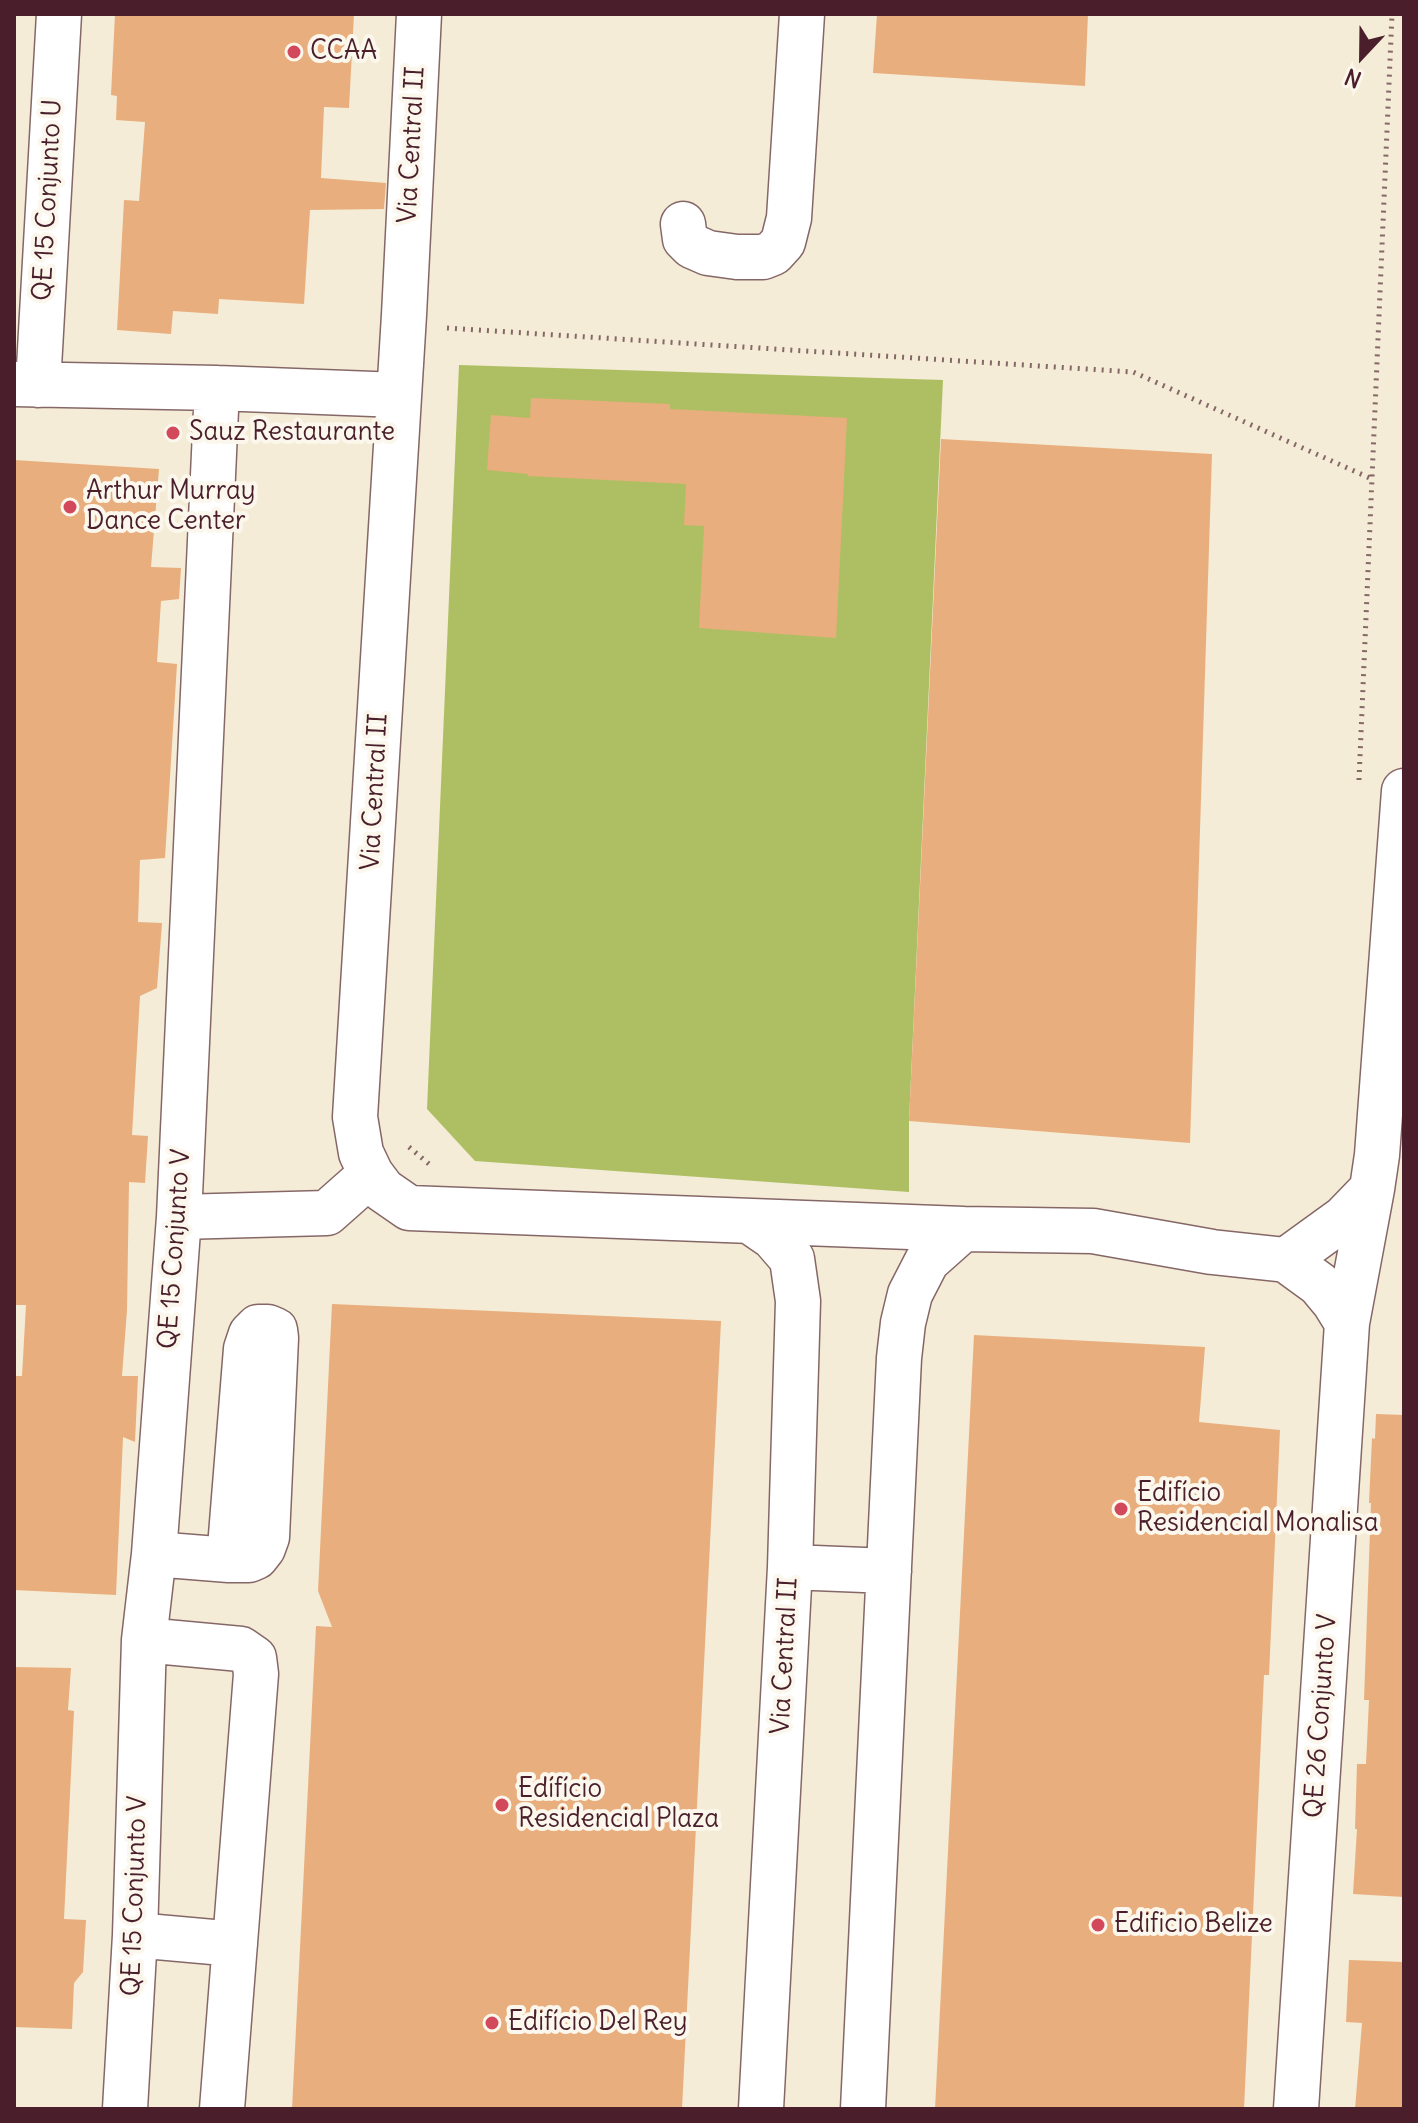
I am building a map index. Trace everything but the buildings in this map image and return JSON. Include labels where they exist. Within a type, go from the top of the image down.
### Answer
[{"type":"street","name":"QE 15 Conjunto U","points":[[26,384],[59,14]]},
{"type":"street","name":"Via Central II","points":[[419,14],[355,1117],[361,1153],[371,1174],[383,1190],[409,1208],[751,1222],[1093,1231],[1212,1252],[1286,1260]]},
{"type":"street","points":[[683,224],[685,239],[708,253],[763,257],[773,253],[783,242],[789,218],[802,14]]},
{"type":"street","points":[[26,384],[399,395]]},
{"type":"street","name":"QE 15 Conjunto V","points":[[125,2109],[135,1935],[144,1640],[154,1554],[179,1217],[217,388]]},
{"type":"street","points":[[1347,1323],[1319,1284],[1286,1260],[1344,1218],[1372,1189],[1404,791]]},
{"type":"street","points":[[179,1217],[327,1213],[371,1174]]},
{"type":"street","name":"QE 26 Conjunto V","points":[[1296,2109],[1347,1323],[1372,1189]]},
{"type":"street","name":"Via Central II","points":[[751,1222],[773,1237],[792,1259],[798,1301],[790,1567],[761,2109]]},
{"type":"street","points":[[863,2109],[899,1358],[910,1294],[927,1261],[963,1229]]},
{"type":"street","points":[[154,1554],[229,1560]]},
{"type":"street","points":[[790,1567],[889,1571]]},
{"type":"street","points":[[144,1640],[241,1649],[254,1658],[256,1674],[222,2109]]},
{"type":"street","points":[[135,1935],[235,1944]]},
{"type":"path","points":[[1358,791],[1392,14]]},
{"type":"path","points":[[446,328],[1133,372],[1372,479]]},
{"type":"path","points":[[406,1144],[429,1164]]},
{"type":"green space","points":[[459,365],[943,380],[909,1121],[909,1192],[475,1161],[427,1109]]},
{"type":"place","name":"CCAA","points":[[294,52]]},
{"type":"place","name":"Sauz Restaurante","points":[[173,433]]},
{"type":"place","name":"Arthur Murray Dance Center","points":[[70,507]]},
{"type":"place","name":"Edifício Residencial Monalisa","points":[[1121,1509]]},
{"type":"place","name":"Edífício Residencial Plaza","points":[[502,1805]]},
{"type":"place","name":"Edificio Belize","points":[[1098,1925]]},
{"type":"place","name":"Edifício Del Rey","points":[[492,2023]]}]
